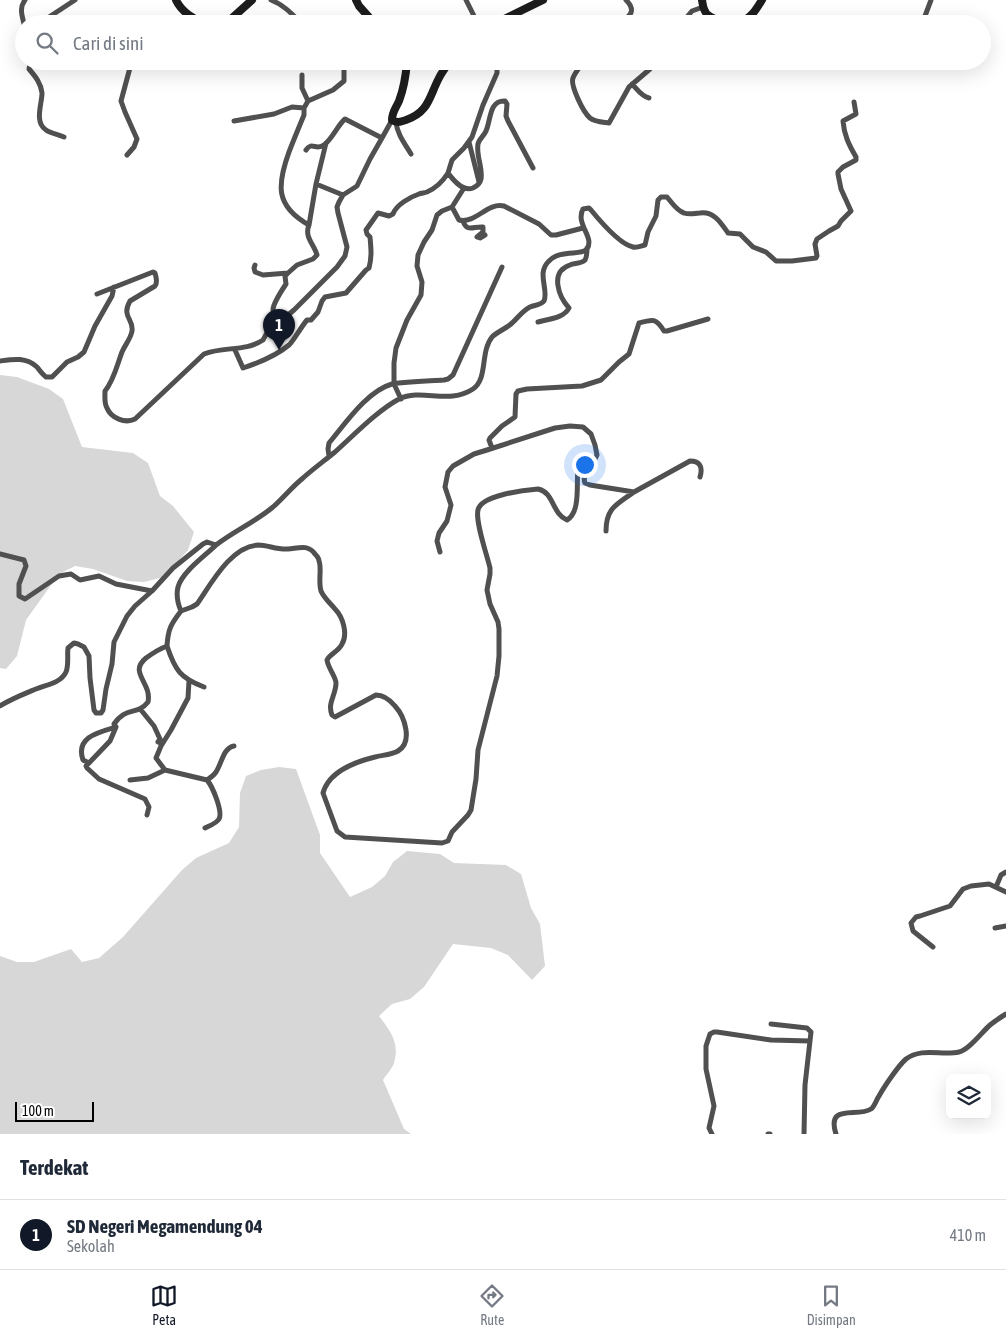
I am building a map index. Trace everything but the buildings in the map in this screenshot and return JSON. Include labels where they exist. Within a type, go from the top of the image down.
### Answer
[{"type":"street","points":[[22,15],[21,11],[25,0]]},
{"type":"street","points":[[51,15],[74,0]]},
{"type":"street","points":[[176,0],[178,5],[191,15]]},
{"type":"street","points":[[235,15],[252,0]]},
{"type":"street","points":[[271,0],[292,15]]},
{"type":"street","points":[[356,0],[367,15]]},
{"type":"street","points":[[466,0],[474,15]]},
{"type":"street","points":[[512,15],[543,0]]},
{"type":"street","points":[[626,0],[632,6],[630,15]]},
{"type":"street","points":[[752,15],[762,0]]},
{"type":"street","points":[[926,15],[932,0]]},
{"type":"street","points":[[689,15],[702,3],[708,15]]},
{"type":"street","points":[[30,70],[42,91],[40,114],[42,125],[46,130],[64,137]]},
{"type":"street","points":[[127,155],[138,139],[121,101],[130,70]]},
{"type":"street","points":[[309,226],[289,210],[284,200],[280,186],[282,171],[308,101],[333,90],[344,81],[344,70]]},
{"type":"street","points":[[406,70],[404,86],[392,113],[400,136],[411,154]]},
{"type":"street","points":[[394,121],[399,123],[408,120],[425,108],[444,70]]},
{"type":"street","points":[[235,350],[243,368],[264,360],[290,344],[307,320],[311,320],[318,312],[325,297],[346,293],[369,268],[372,249],[370,237],[366,230],[378,213],[389,216],[394,214],[395,209],[409,199],[427,192],[438,185],[448,173],[452,160],[469,142],[497,70]]},
{"type":"street","points":[[578,70],[572,84],[583,110],[590,118],[599,122],[609,123],[625,92],[649,70]]},
{"type":"street","points":[[302,75],[302,88],[308,101]]},
{"type":"street","points":[[632,84],[645,97],[650,98]]},
{"type":"street","points":[[448,173],[458,185],[464,188],[468,189],[480,184],[482,178],[478,144],[487,129],[491,111],[497,102],[502,100],[505,100],[507,104],[506,116],[508,121],[534,168]]},
{"type":"street","points":[[538,322],[562,316],[568,311],[569,308],[563,301],[558,287],[558,274],[566,267],[582,262],[586,257],[588,236],[581,221],[583,209],[588,208],[610,231],[627,244],[633,247],[640,247],[645,245],[648,232],[656,216],[658,199],[665,196],[679,211],[686,214],[703,212],[715,216],[728,233],[739,233],[753,247],[766,252],[776,261],[783,262],[815,258],[817,256],[814,244],[817,239],[838,226],[851,211],[841,189],[838,172],[842,167],[856,160],[843,131],[843,121],[856,114],[854,102]]},
{"type":"street","points":[[234,121],[279,113],[292,107],[304,108]]},
{"type":"street","points":[[97,294],[152,272],[156,276],[157,282],[155,286],[130,301],[128,305],[127,314],[132,331],[110,385],[105,391],[105,402],[112,415],[122,421],[129,422],[135,419],[204,354],[219,350],[235,350],[264,340],[274,316],[275,303],[286,284],[285,276],[297,265],[313,259],[317,255],[307,235],[307,230],[326,144],[345,119],[382,138]]},
{"type":"street","points":[[274,316],[288,315],[294,310],[337,267],[345,256],[347,247],[337,207],[343,195],[357,186],[370,159],[394,121]]},
{"type":"street","points":[[469,142],[480,184]]},
{"type":"street","points":[[306,150],[311,145],[318,147],[326,144]]},
{"type":"street","points":[[316,184],[343,195]]},
{"type":"street","points":[[401,399],[394,384],[394,363],[396,348],[407,320],[421,295],[422,282],[417,266],[418,255],[432,230],[437,215],[452,207],[464,188]]},
{"type":"street","points":[[452,207],[456,217],[463,221],[500,205],[539,224],[551,235],[583,228]]},
{"type":"street","points":[[463,221],[464,225],[468,228],[483,227],[483,232],[478,238],[485,235]]},
{"type":"street","points":[[181,611],[177,596],[178,587],[187,572],[224,538],[272,508],[302,478],[391,404],[409,396],[437,395],[454,397],[472,389],[478,384],[481,379],[485,355],[493,336],[509,326],[524,311],[542,303],[544,300],[543,274],[546,263],[561,254],[583,252],[587,248]]},
{"type":"street","points":[[255,265],[255,272],[262,274],[288,273]]},
{"type":"street","points":[[329,456],[328,444],[357,409],[383,388],[394,384],[444,380],[453,375],[502,267]]},
{"type":"street","points":[[0,361],[26,360],[36,366],[46,377],[52,377],[67,362],[84,352],[95,326],[112,296],[114,287]]},
{"type":"street","points":[[492,448],[490,438],[515,417],[516,394],[518,391],[582,386],[598,382],[628,354],[639,323],[652,320],[659,322],[664,331],[667,331],[708,318]]},
{"type":"street","points":[[204,687],[189,681],[182,675],[175,667],[167,646],[168,632],[181,611],[192,608],[220,570],[236,554],[246,548],[259,545],[277,549],[306,547],[312,549],[319,561],[322,593],[337,611],[344,631],[344,640],[341,647],[329,656],[327,660],[336,683],[331,700],[330,710],[332,716],[335,717],[372,697],[381,695],[396,707],[405,724],[406,732],[405,745],[396,752],[354,764],[329,780],[323,793],[338,831],[345,838],[356,839],[394,839],[442,843],[448,841],[452,832],[471,810],[478,750],[497,676],[499,656],[498,622],[490,604],[487,590],[490,568],[478,522],[479,507],[498,496],[538,489],[547,494],[562,518],[567,520],[575,511],[578,469],[586,463],[596,460],[597,455],[591,434],[583,427],[555,428],[474,454],[453,466],[448,472],[446,487],[451,505],[447,521],[439,533],[437,541],[440,552]]},
{"type":"street","points":[[606,531],[609,513],[618,503],[634,492],[690,461],[695,461],[701,466],[700,476]]},
{"type":"street","points":[[591,462],[584,476],[586,483],[634,492]]},
{"type":"street","points":[[0,706],[9,700],[55,682],[66,672],[68,648],[74,644],[81,645],[88,652],[94,710],[96,713],[101,713],[112,664],[114,642],[131,611],[173,568],[203,544],[207,542],[216,545]]},
{"type":"street","points":[[0,554],[24,560],[26,566],[19,584],[19,596],[25,599],[59,576],[70,574],[80,580],[99,576],[116,584],[152,591]]},
{"type":"street","points":[[146,815],[150,807],[145,800],[99,779],[86,766],[110,741],[116,727],[114,724],[120,716],[140,710],[148,702],[147,687],[139,673],[139,666],[157,650],[167,646]]},
{"type":"street","points":[[165,770],[156,758],[157,754],[188,698],[189,681]]},
{"type":"street","points":[[140,710],[156,730],[160,739],[158,742]]},
{"type":"street","points":[[88,763],[83,760],[81,750],[86,740],[98,732],[116,727]]},
{"type":"street","points":[[208,780],[216,772],[226,750],[234,746]]},
{"type":"street","points":[[130,780],[148,778],[165,770],[208,780]]},
{"type":"street","points":[[205,828],[217,821],[220,814],[215,794],[208,780]]},
{"type":"street","points":[[996,887],[1001,875],[1006,872]]},
{"type":"street","points":[[933,947],[913,931],[911,923],[913,920],[950,906],[966,887],[984,884],[1006,892]]},
{"type":"street","points":[[995,928],[1006,926]]},
{"type":"street","points":[[836,1134],[834,1123],[837,1117],[846,1112],[871,1109],[879,1095],[907,1059],[926,1052],[955,1053],[962,1051],[990,1025],[1006,1014]]},
{"type":"street","points":[[771,1024],[806,1028],[811,1032],[805,1085],[804,1134]]},
{"type":"street","points":[[712,1134],[709,1128],[714,1106],[706,1069],[706,1046],[710,1034],[717,1032],[771,1040],[810,1041]]},
{"type":"shaded area","points":[[0,375],[17,377],[49,389],[63,399],[82,447],[133,453],[148,463],[160,496],[173,506],[194,532],[188,550],[164,577],[144,582],[127,581],[93,569],[75,566],[59,574],[26,620],[17,656],[6,669],[0,668]]},
{"type":"shaded area","points":[[279,767],[296,769],[320,835],[320,853],[350,897],[372,887],[385,876],[393,862],[407,851],[440,854],[454,863],[506,865],[521,874],[531,908],[540,924],[545,966],[532,980],[508,955],[491,948],[453,944],[424,987],[410,999],[392,1004],[379,1016],[393,1037],[396,1049],[394,1063],[383,1080],[404,1129],[411,1134],[0,1134],[0,956],[17,962],[34,962],[71,949],[82,962],[99,958],[123,937],[182,870],[196,858],[229,843],[239,827],[240,793],[246,776],[261,770]]},
{"type":"place","name":"SD Negeri Megamendung 04","points":[[279,350]]}]
